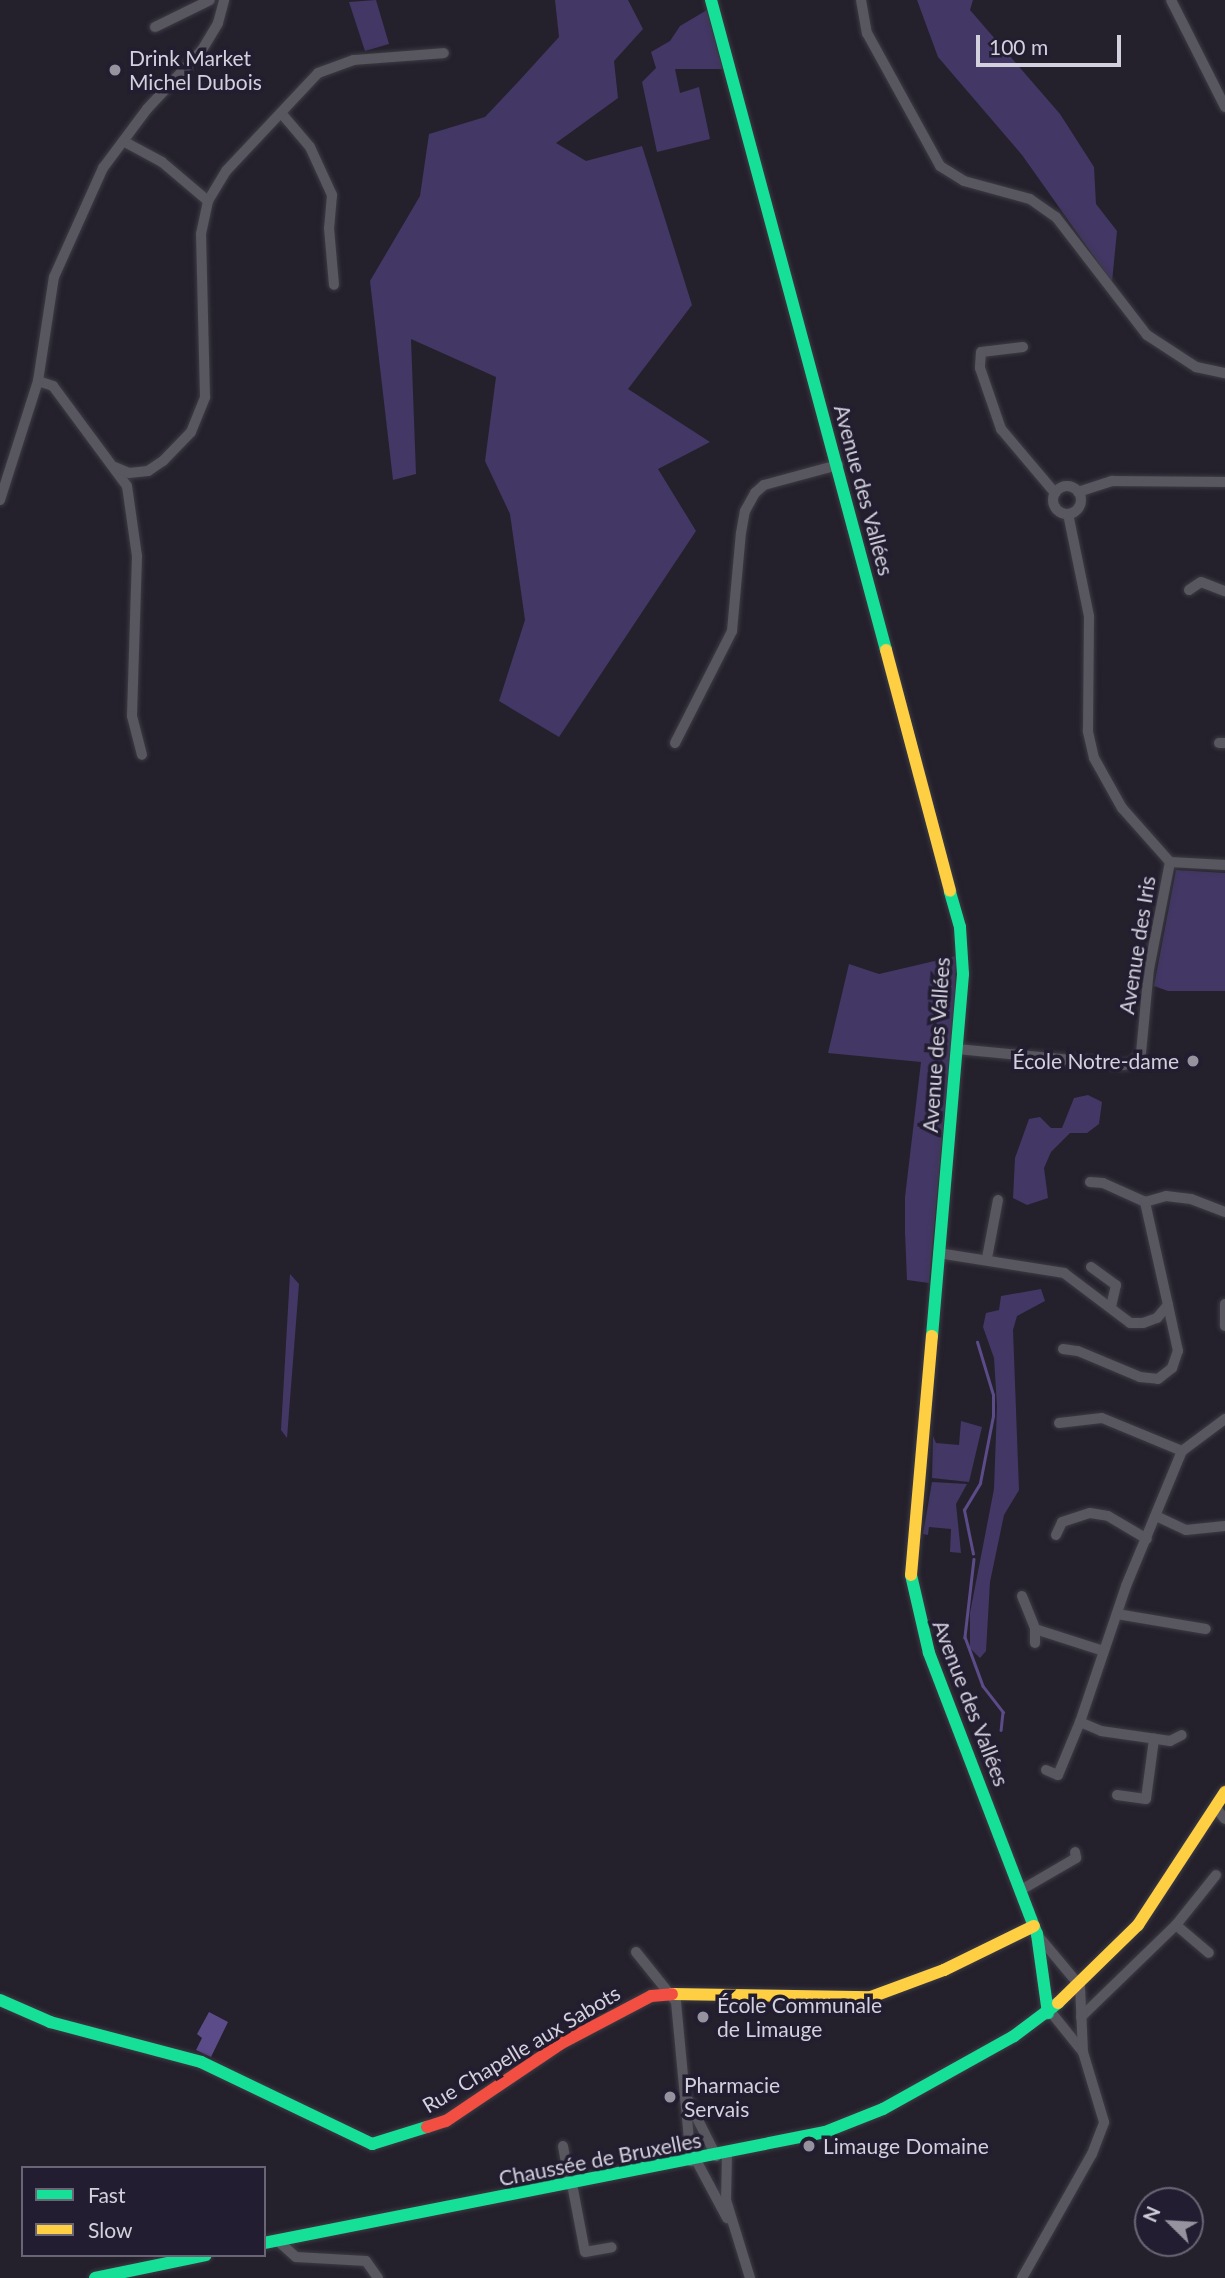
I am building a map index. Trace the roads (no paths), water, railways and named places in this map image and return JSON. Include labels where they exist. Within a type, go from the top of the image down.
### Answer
[{"type":"street","points":[[155,27],[210,0]]},
{"type":"street","points":[[0,500],[38,381],[54,277],[103,168],[202,50],[218,23],[224,0]]},
{"type":"street","name":"Avenue des Vallées","points":[[711,0],[960,927],[963,974],[911,1580],[929,1653],[1035,1930],[1049,2012]]},
{"type":"street","points":[[861,0],[867,33],[940,166],[964,181],[1030,199],[1056,217],[1147,335],[1196,367],[1225,373]]},
{"type":"street","points":[[1171,0],[1225,107]]},
{"type":"street","points":[[115,467],[129,473],[148,471],[191,432],[200,416],[205,388],[201,234],[208,201],[226,171],[318,73],[354,60],[444,53]]},
{"type":"street","points":[[282,114],[310,147],[332,195],[329,228],[334,285]]},
{"type":"street","points":[[123,141],[162,162],[208,201]]},
{"type":"street","points":[[1023,347],[981,352],[980,368],[1001,429],[1055,493],[1056,508],[1068,514],[1079,506],[1078,492]]},
{"type":"street","points":[[38,381],[53,386],[127,486],[137,556],[131,687],[142,755]]},
{"type":"street","points":[[675,743],[732,631],[743,522],[755,493],[764,485],[838,465]]},
{"type":"street","points":[[1055,493],[1068,486],[1078,492],[1112,481],[1225,482]]},
{"type":"street","name":"Avenue des Iris","points":[[957,1049],[1134,1063],[1141,1053],[1149,969],[1170,862],[1122,808],[1094,758],[1088,731],[1089,616],[1068,514]]},
{"type":"street","points":[[1189,590],[1201,582],[1225,591]]},
{"type":"street","points":[[1170,862],[1225,865]]},
{"type":"street","points":[[1090,1182],[1103,1183],[1145,1202],[1179,1197],[1225,1212]]},
{"type":"street","points":[[987,1258],[998,1200]]},
{"type":"street","points":[[1063,1349],[1078,1351],[1140,1377],[1158,1379],[1172,1368],[1178,1351],[1145,1202]]},
{"type":"street","points":[[938,1253],[987,1258],[1064,1273],[1129,1323],[1143,1324],[1157,1318],[1168,1305]]},
{"type":"street","points":[[1091,1267],[1116,1285],[1111,1307]]},
{"type":"street","points":[[1225,1304],[1225,1326]]},
{"type":"street","points":[[1059,1423],[1102,1418],[1182,1451]]},
{"type":"street","points":[[1046,1770],[1058,1775],[1080,1722],[1117,1614],[1182,1451],[1199,1434],[1223,1422]]},
{"type":"street","points":[[1056,1535],[1062,1522],[1090,1513],[1108,1516],[1147,1539]]},
{"type":"street","points":[[1156,1516],[1186,1530],[1225,1526]]},
{"type":"street","points":[[1022,1596],[1035,1629],[1035,1643]]},
{"type":"street","points":[[1117,1614],[1206,1629]]},
{"type":"street","points":[[1035,1629],[1104,1651]]},
{"type":"street","points":[[1080,1722],[1101,1731],[1154,1739],[1170,1741],[1182,1735]]},
{"type":"street","points":[[1117,1795],[1146,1798],[1154,1739]]},
{"type":"street","name":"Chaussée de Bruxelles","points":[[271,2242],[722,2155],[825,2132],[883,2109],[943,2079],[1049,2012],[1080,1986],[1138,1924],[1221,1813],[1225,1792]]},
{"type":"street","points":[[1021,1890],[1076,1858],[1074,1852]]},
{"type":"street","points":[[1081,2017],[1176,1925],[1216,1875]]},
{"type":"street","points":[[1176,1925],[1209,1953]]},
{"type":"street","name":"Avenue des Vallées","points":[[1035,1930],[1080,1986]]},
{"type":"street","name":"Rue Chapelle aux Sabots","points":[[0,2000],[50,2022],[201,2062],[372,2144],[446,2121],[613,2013],[651,1996],[871,1997],[944,1970],[1035,1930]]},
{"type":"street","points":[[636,1952],[669,1994],[679,2014],[694,2161],[731,2224]]},
{"type":"street","points":[[1022,2278],[1102,2134],[1103,2107],[1083,2052],[1080,1986]]},
{"type":"street","points":[[1049,2012],[1083,2052]]},
{"type":"street","points":[[686,2096],[722,2155],[731,2224],[750,2278]]},
{"type":"street","points":[[563,2146],[585,2252],[612,2247]]},
{"type":"street","points":[[271,2242],[296,2257],[366,2261],[379,2278]]},
{"type":"street","points":[[95,2278],[196,2257]]},
{"type":"waterway","points":[[973,1554],[964,1510],[980,1483],[993,1416],[993,1395],[977,1342]]},
{"type":"waterway","points":[[974,1559],[965,1637],[983,1686],[1003,1712],[1001,1730]]},
{"type":"place","name":"Drink Market Michel Dubois","points":[[115,70]]},
{"type":"place","name":"École Notre-dame","points":[[1193,1061]]},
{"type":"place","name":"École Communale de Limauge","points":[[703,2017]]},
{"type":"place","name":"Pharmacie Servais","points":[[670,2097]]},
{"type":"place","name":"Limauge Domaine","points":[[809,2146]]}]
